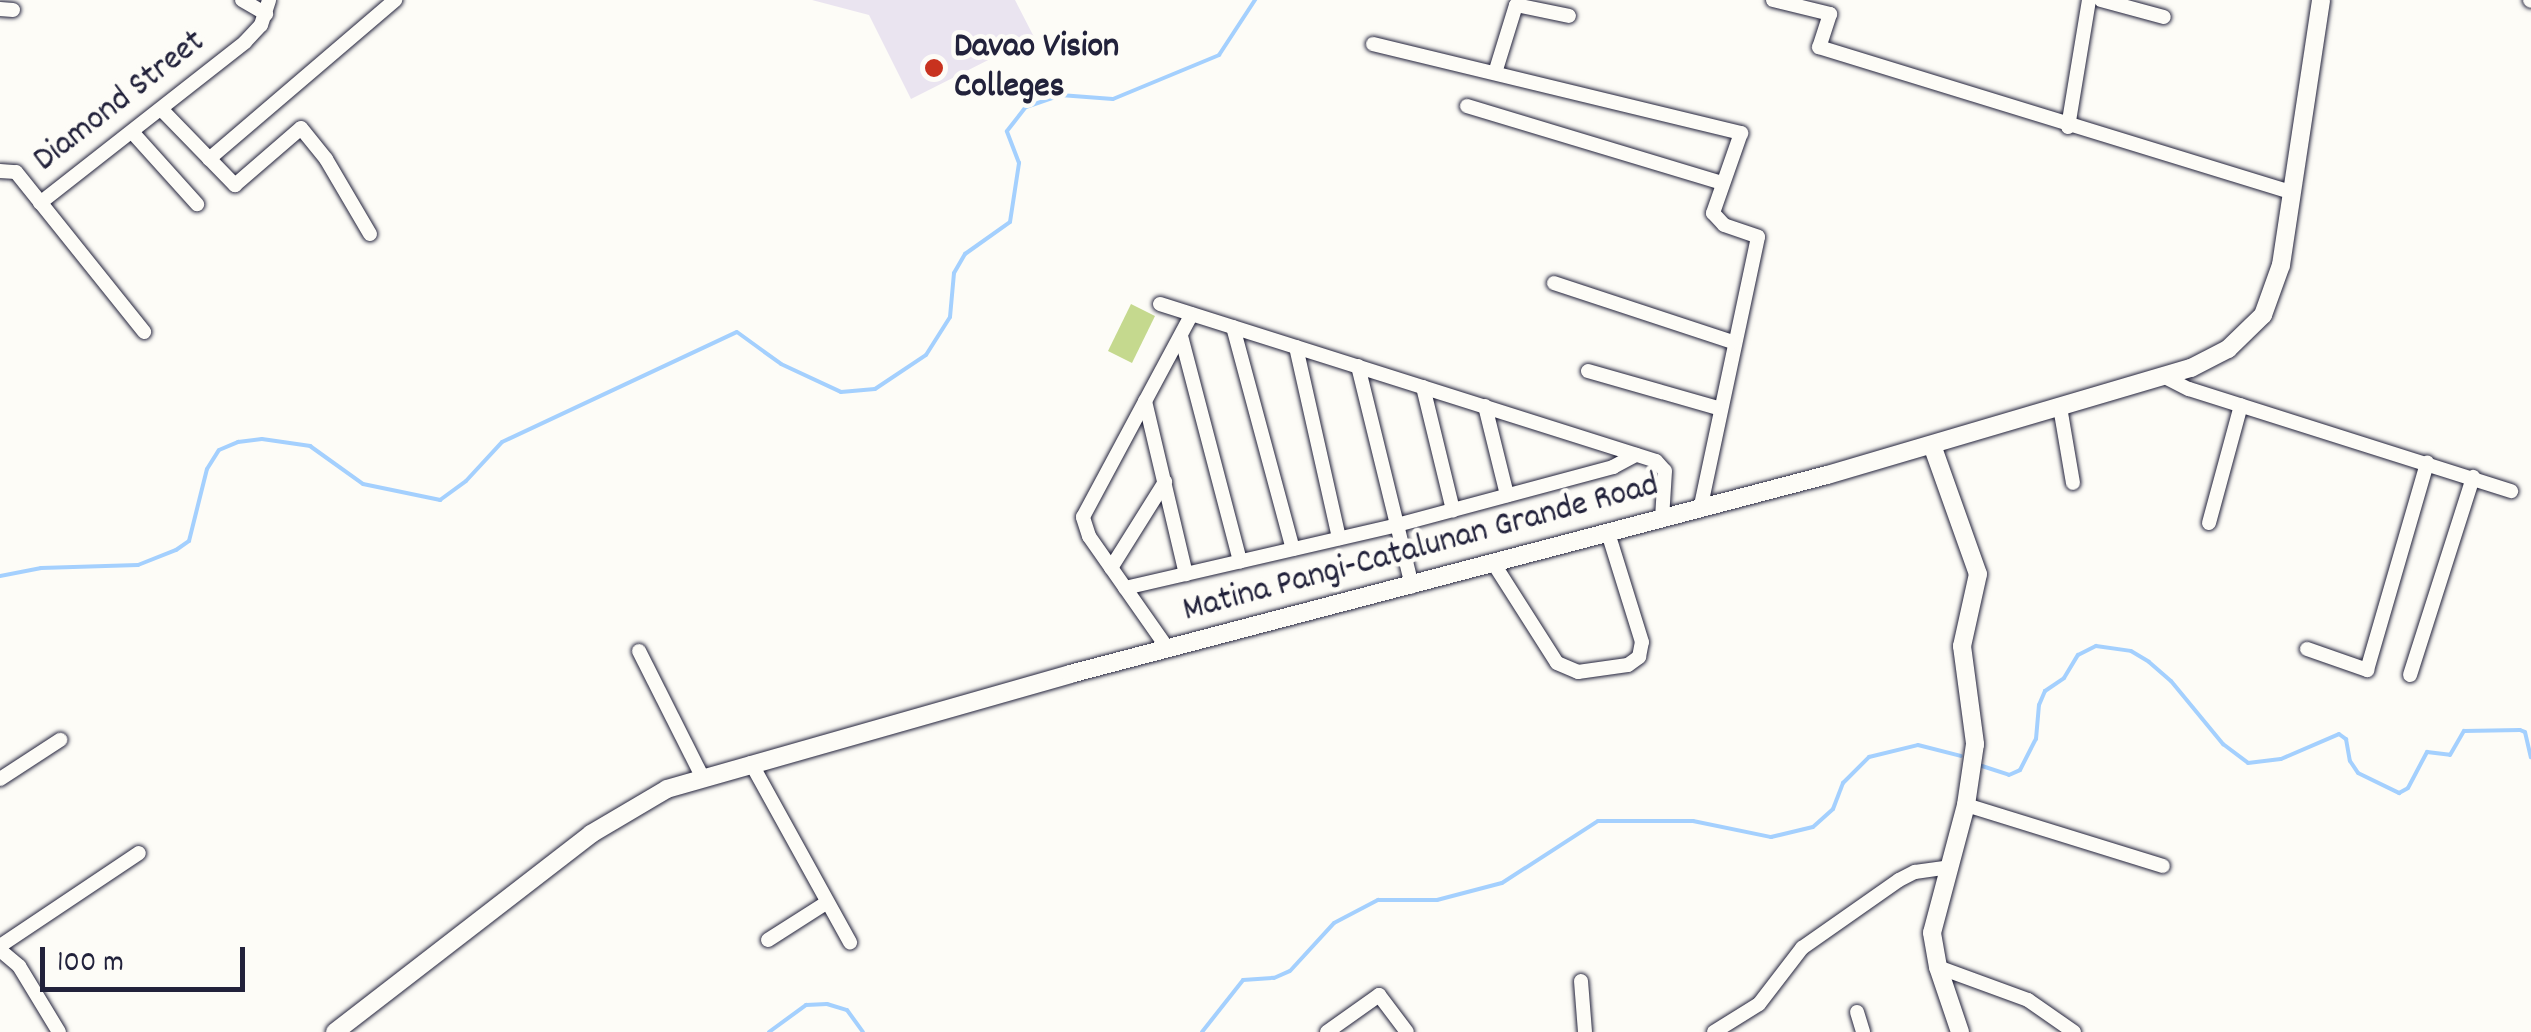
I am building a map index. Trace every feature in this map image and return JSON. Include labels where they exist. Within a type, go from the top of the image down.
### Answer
[{"type":"street","points":[[242,0],[268,7]]},
{"type":"street","points":[[210,159],[395,0]]},
{"type":"street","points":[[1774,0],[1830,14],[1819,47],[2068,127],[2292,192]]},
{"type":"street","points":[[2068,127],[2089,0]]},
{"type":"street","points":[[2100,0],[2164,17]]},
{"type":"street","name":"Matina Pangi-Catalunan Grande Road","points":[[335,1032],[616,816],[667,789],[1168,649],[1932,445],[2163,376],[2228,348],[2264,315],[2281,265],[2321,0]]},
{"type":"street","points":[[1495,73],[1516,5],[1570,16]]},
{"type":"street","name":"Diamond Street","points":[[40,203],[254,34],[268,7]]},
{"type":"street","points":[[1373,44],[1740,133],[1713,205],[1715,217],[1724,225],[1758,237],[1732,342],[1700,509]]},
{"type":"street","points":[[1468,106],[1722,183]]},
{"type":"street","points":[[162,110],[235,184],[301,128],[326,158],[370,234]]},
{"type":"street","points":[[133,132],[197,204]]},
{"type":"street","points":[[0,171],[12,170],[144,332]]},
{"type":"street","points":[[1554,283],[1732,342]]},
{"type":"street","points":[[1160,304],[1656,461],[1665,471],[1662,519]]},
{"type":"street","points":[[1168,649],[1083,523],[1192,314]]},
{"type":"street","points":[[1233,327],[1292,549]]},
{"type":"street","points":[[1181,336],[1240,562]]},
{"type":"street","points":[[1296,347],[1340,538]]},
{"type":"street","points":[[1358,366],[1412,586]]},
{"type":"street","points":[[1588,370],[1718,408]]},
{"type":"street","points":[[2163,376],[2241,405],[2511,490]]},
{"type":"street","points":[[1423,387],[1453,510]]},
{"type":"street","points":[[1146,401],[1186,574]]},
{"type":"street","points":[[2209,523],[2241,405]]},
{"type":"street","points":[[1485,406],[1507,496]]},
{"type":"street","points":[[2060,407],[2072,482]]},
{"type":"street","points":[[1932,445],[1978,574],[1962,646],[1975,744],[1966,805],[1932,933],[1938,967],[1960,1032]]},
{"type":"street","points":[[1126,588],[1507,496],[1613,468],[1636,455]]},
{"type":"street","points":[[2307,649],[2367,670],[2427,464]]},
{"type":"street","points":[[2410,674],[2472,477]]},
{"type":"street","points":[[1111,568],[1164,482]]},
{"type":"street","points":[[1494,564],[1558,663],[1578,672],[1628,664],[1639,656],[1642,642],[1608,533]]},
{"type":"street","points":[[640,651],[703,778]]},
{"type":"street","points":[[0,779],[60,740]]},
{"type":"street","points":[[751,763],[850,942]]},
{"type":"street","points":[[1966,805],[2163,866]]},
{"type":"street","points":[[59,1032],[19,966],[0,948],[140,854]]},
{"type":"street","points":[[1714,1032],[1759,1004],[1802,948],[1876,896],[1915,872],[1950,867]]},
{"type":"street","points":[[768,940],[826,903]]},
{"type":"street","points":[[1938,967],[2028,1000],[2074,1032]]},
{"type":"street","points":[[1581,981],[1585,1032]]},
{"type":"street","points":[[1327,1032],[1379,996],[1407,1032]]},
{"type":"street","points":[[1857,1012],[1864,1032]]},
{"type":"shaded area","name":"Davao Vision Colleges","points":[[812,0],[1015,0],[1034,37],[911,99],[869,15]]},
{"type":"green space","points":[[1131,304],[1155,316],[1132,363],[1108,351]]},
{"type":"waterway","points":[[0,576],[41,568],[138,565],[176,550],[189,541],[207,469],[219,450],[238,442],[262,439],[310,446],[363,484],[440,500],[466,481],[502,442],[737,332],[781,364],[841,392],[875,389],[926,355],[950,317],[954,273],[965,254],[1010,222],[1019,163],[1007,131],[1026,107],[1060,95],[1113,99],[1219,55],[1255,0]]},
{"type":"waterway","points":[[1982,766],[2009,775],[2020,770],[2036,739],[2039,705],[2045,691],[2064,678],[2078,655],[2096,646],[2131,651],[2149,662],[2171,681],[2223,744],[2248,763],[2281,759],[2339,734],[2346,739],[2350,761],[2358,773],[2399,793],[2408,788],[2427,752],[2450,755],[2464,731],[2520,730],[2525,732],[2531,757]]},
{"type":"waterway","points":[[1202,1032],[1243,980],[1274,978],[1290,971],[1334,923],[1378,900],[1437,900],[1502,883],[1598,821],[1693,821],[1771,837],[1813,827],[1833,809],[1843,783],[1869,757],[1918,745],[1961,756]]},
{"type":"waterway","points":[[769,1032],[806,1005],[827,1004],[847,1010],[863,1032]]},
{"type":"place","name":"Davao Vision Colleges","points":[[934,68]]}]
